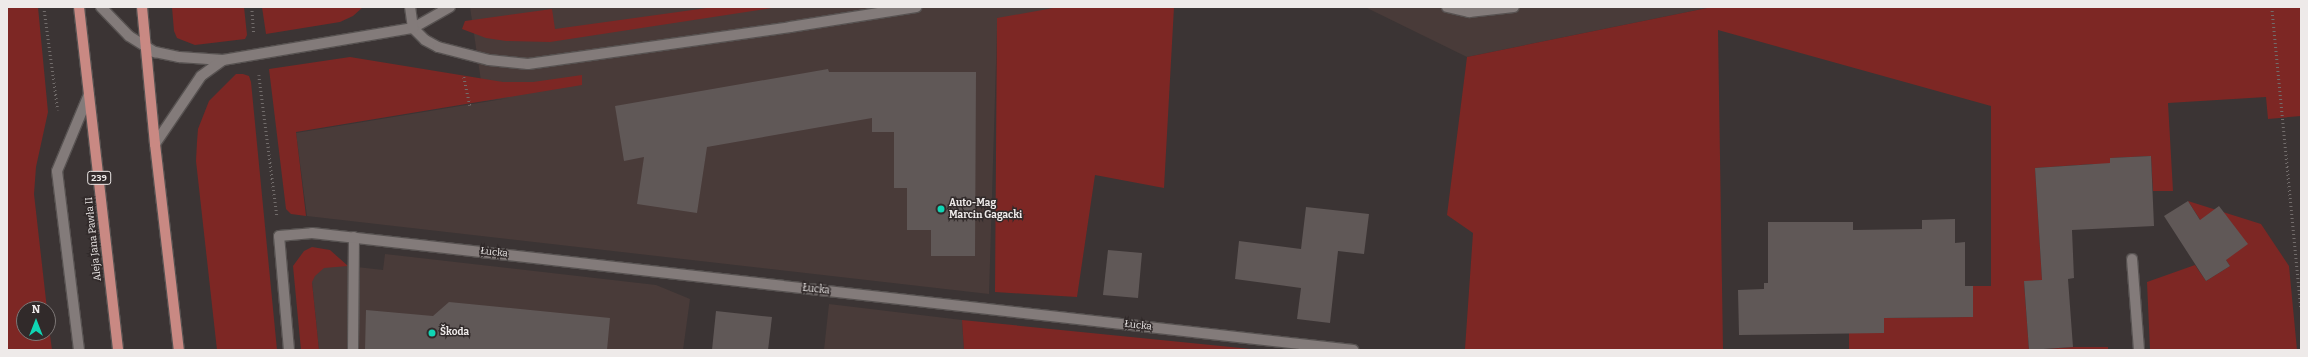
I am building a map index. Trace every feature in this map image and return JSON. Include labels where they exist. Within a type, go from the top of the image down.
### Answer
[{"type":"main road","name":"Aleja Jana Pawła II","points":[[79,7],[118,350]]},
{"type":"main road","points":[[142,7],[155,144],[179,350]]},
{"type":"street","points":[[101,7],[130,36],[146,46],[169,56],[223,60],[413,28],[450,7]]},
{"type":"street","points":[[410,7],[413,28],[425,40],[453,51],[489,60],[528,64],[790,27],[916,7]]},
{"type":"street","points":[[1447,7],[1469,12],[1514,7]]},
{"type":"street","points":[[155,144],[201,76],[223,60]]},
{"type":"street","points":[[79,350],[57,171],[89,94]]},
{"type":"street","name":"Łucka","points":[[279,236],[312,232],[1353,350]]},
{"type":"street","points":[[279,236],[289,350]]},
{"type":"street","points":[[353,350],[354,237]]},
{"type":"street","points":[[2132,259],[2139,350]]},
{"type":"path","points":[[44,7],[59,116]]},
{"type":"path","points":[[252,7],[256,54],[279,236]]},
{"type":"path","points":[[2272,7],[2301,308]]},
{"type":"shaded area","points":[[7,7],[38,7],[48,112],[36,167],[34,194],[46,301],[16,301],[16,341],[51,341],[52,350],[7,350]]},
{"type":"shaded area","points":[[172,7],[244,7],[247,35],[245,39],[195,45],[177,38],[174,31]]},
{"type":"shaded area","points":[[262,7],[363,7],[353,16],[340,22],[266,34]]},
{"type":"shaded area","points":[[470,7],[1092,7],[997,30],[989,294],[307,216],[296,133],[509,98],[484,101]]},
{"type":"shaded area","points":[[714,7],[779,7],[550,42],[506,41],[486,38],[462,29],[465,21],[552,9],[555,29]]},
{"type":"shaded area","points":[[1059,7],[1174,7],[1164,188],[1095,175],[1077,297],[995,292],[997,18]]},
{"type":"shaded area","points":[[1365,7],[1712,7],[1467,57]]},
{"type":"shaded area","points":[[1712,7],[2301,7],[2301,116],[2268,119],[2266,97],[2168,103],[2173,191],[2153,191],[2151,156],[2110,158],[2112,204],[2095,203],[2093,164],[2035,168],[2042,280],[2024,282],[2029,350],[1849,350],[1849,333],[1884,333],[1884,318],[1973,317],[1973,286],[1991,286],[1991,106],[1718,30],[1723,350],[1465,349],[1473,233],[1447,215],[1467,57]]},
{"type":"shaded area","points":[[350,57],[503,82],[533,82],[582,75],[582,85],[296,132],[306,216],[291,214],[286,209],[269,69]]},
{"type":"shaded area","points":[[236,74],[249,76],[251,82],[277,350],[217,350],[196,161],[197,142],[198,129],[209,101]]},
{"type":"shaded area","points":[[2188,201],[2261,224],[2289,266],[2297,350],[2150,350],[2147,282],[2195,265],[2206,281],[2230,266]]},
{"type":"shaded area","points":[[312,247],[330,250],[348,266],[324,268],[315,276],[312,282],[319,350],[301,350],[293,266],[304,251]]},
{"type":"shaded area","points":[[309,253],[334,254],[348,266],[383,270],[385,254],[656,285],[690,299],[683,350],[319,350]]},
{"type":"shaded area","points":[[829,304],[962,320],[964,350],[824,350]]},
{"type":"shaded area","points":[[962,320],[1261,350],[964,350]]},
{"type":"shaded area","points":[[2073,347],[2108,347],[2108,350],[2031,350]]},
{"type":"building","points":[[828,69],[829,72],[976,72],[975,256],[931,256],[931,230],[907,230],[907,188],[894,188],[894,132],[872,132],[872,118],[707,147],[697,213],[637,204],[644,157],[624,161],[615,106]]},
{"type":"building","points":[[2151,156],[2154,226],[2072,230],[2074,278],[2068,279],[2073,347],[2029,350],[2024,281],[2042,280],[2035,168],[2110,163],[2110,158]]},
{"type":"building","points":[[2188,201],[2200,220],[2219,206],[2248,244],[2226,260],[2230,266],[2206,281],[2164,216]]},
{"type":"building","points":[[1306,207],[1369,214],[1364,254],[1338,251],[1330,323],[1297,319],[1301,288],[1235,279],[1239,241],[1301,249]]},
{"type":"building","points":[[1955,219],[1955,243],[1965,242],[1965,286],[1973,286],[1973,317],[1884,318],[1884,333],[1739,335],[1738,290],[1764,289],[1764,283],[1768,283],[1768,222],[1853,222],[1853,230],[1922,229],[1922,220]]},
{"type":"building","points":[[1108,250],[1142,253],[1138,298],[1103,295]]},
{"type":"building","points":[[449,302],[610,318],[607,350],[365,350],[366,310],[433,316]]},
{"type":"building","points":[[716,311],[772,317],[768,350],[712,350]]},
{"type":"place","name":"Auto-Mag Marcin Gagacki","points":[[941,209]]},
{"type":"place","name":"Škoda","points":[[432,333]]}]
